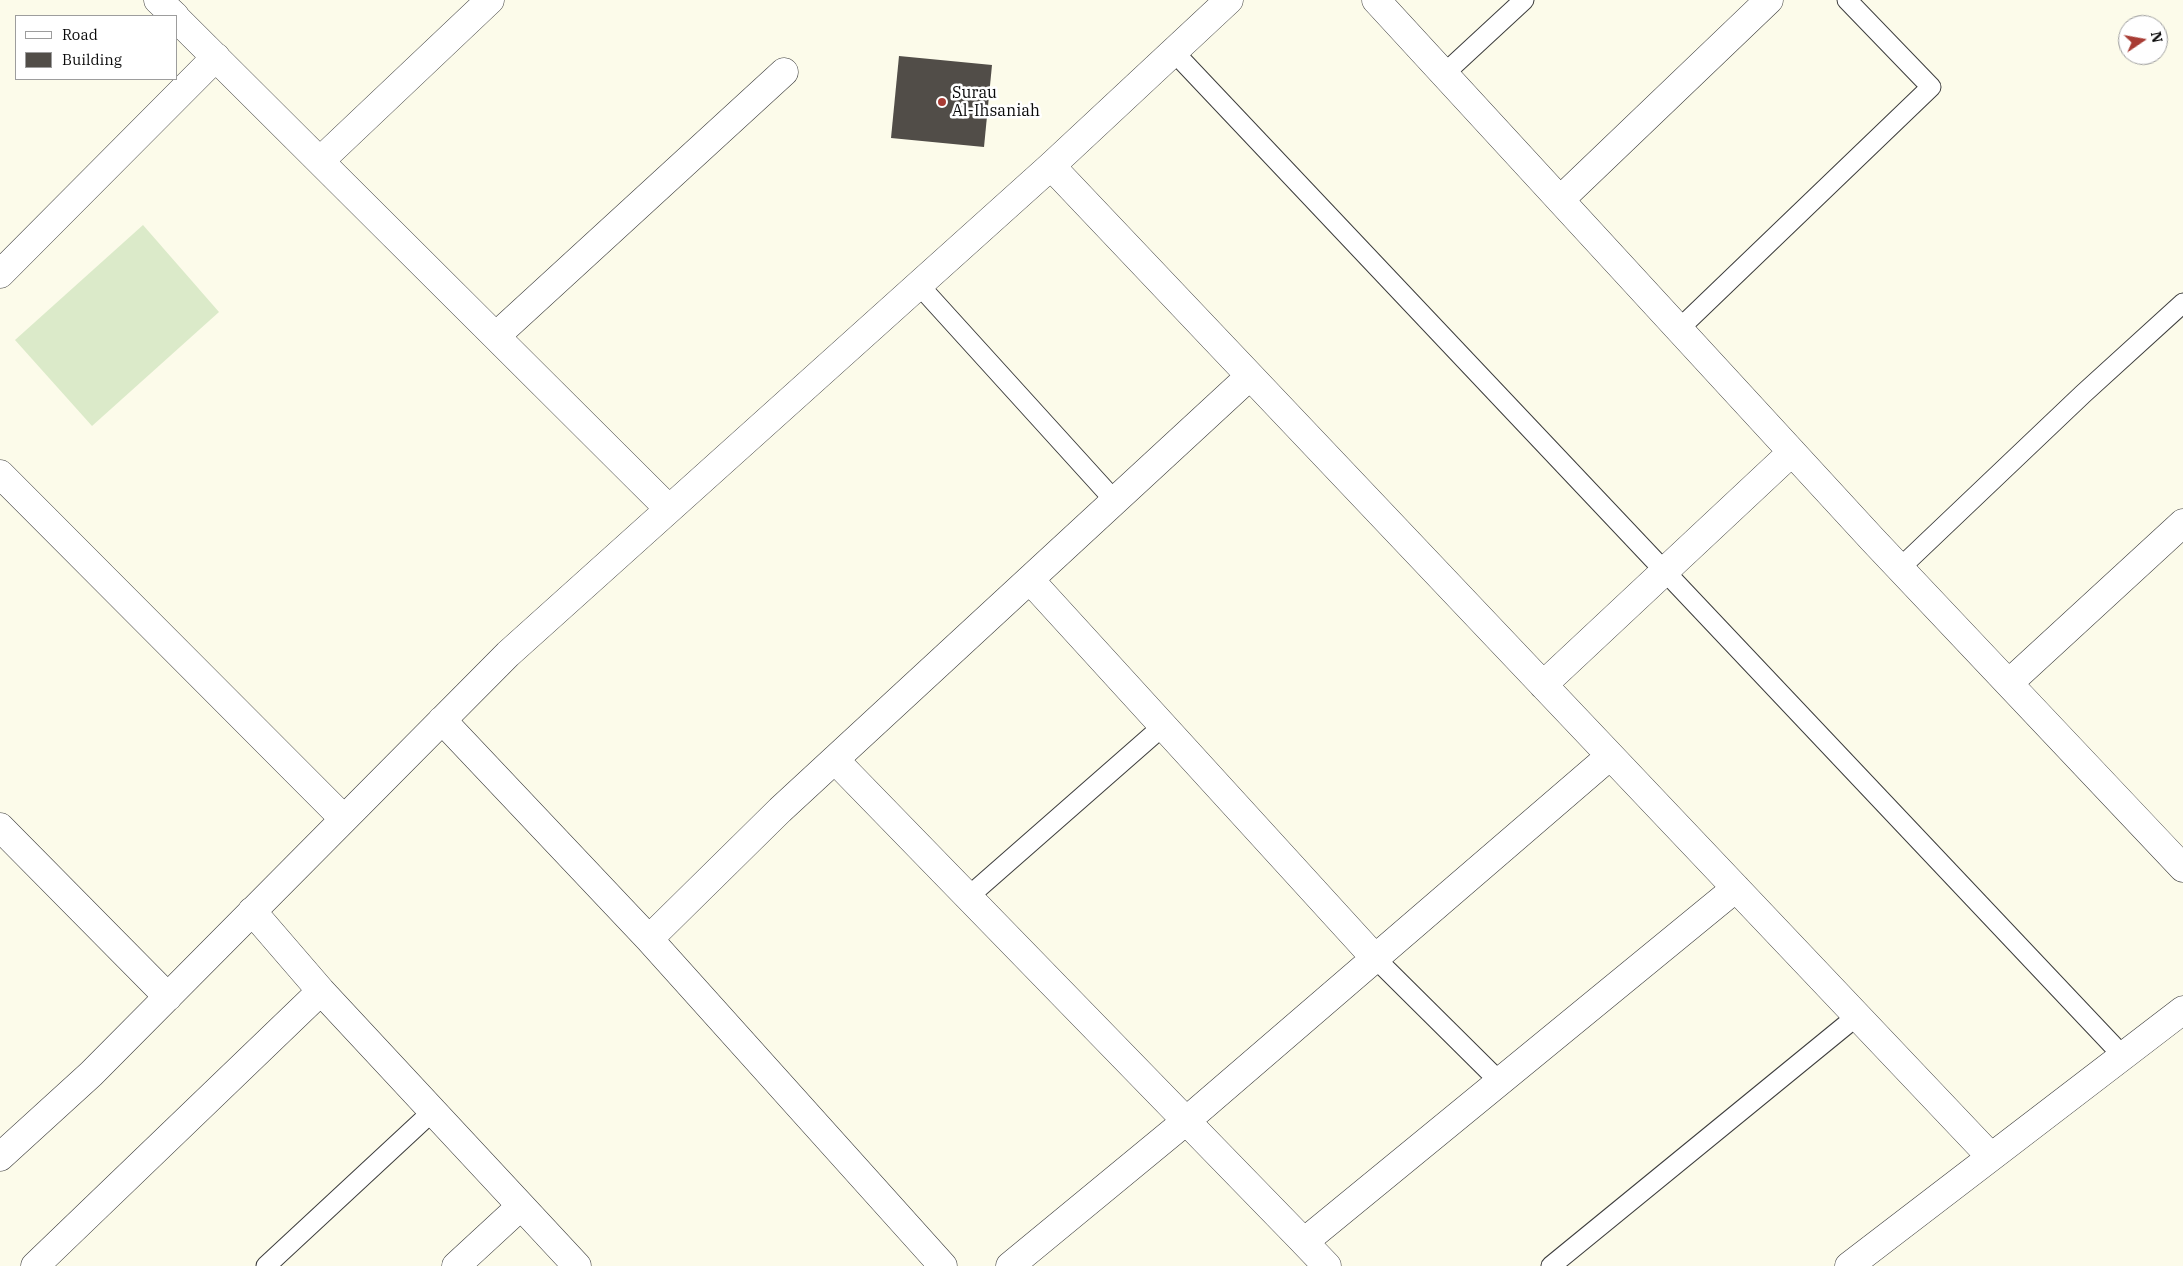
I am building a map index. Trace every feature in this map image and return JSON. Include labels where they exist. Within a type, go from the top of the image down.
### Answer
[{"type":"street","points":[[158,0],[173,15]]},
{"type":"street","points":[[320,161],[490,0]]},
{"type":"street","points":[[0,1156],[91,1074],[508,654],[1051,166],[1229,0]]},
{"type":"street","points":[[1376,0],[1792,452],[2183,868]]},
{"type":"street","points":[[1560,200],[1769,0]]},
{"type":"street","points":[[178,20],[669,509]]},
{"type":"street","points":[[0,274],[216,57]]},
{"type":"street","points":[[496,336],[784,72]]},
{"type":"street","points":[[1051,166],[1991,1157]]},
{"type":"street","points":[[649,939],[780,810],[1250,376]]},
{"type":"street","points":[[1543,685],[1792,452]]},
{"type":"street","points":[[0,474],[344,819]]},
{"type":"street","points":[[2009,683],[2183,523]]},
{"type":"street","points":[[1030,580],[1375,958]]},
{"type":"street","points":[[442,720],[649,939],[930,1261]]},
{"type":"street","points":[[1010,1266],[1186,1121],[1610,756]]},
{"type":"street","points":[[835,760],[1327,1266]]},
{"type":"street","points":[[0,827],[168,997]]},
{"type":"street","points":[[1304,1242],[1736,888]]},
{"type":"street","points":[[252,911],[321,991],[577,1266]]},
{"type":"street","points":[[35,1266],[321,991]]},
{"type":"street","points":[[1849,1266],[2183,1010]]},
{"type":"street","points":[[456,1266],[521,1206]]},
{"type":"lane","points":[[1444,74],[1524,0]]},
{"type":"lane","points":[[1679,328],[1931,87],[1847,0]]},
{"type":"lane","points":[[1174,52],[2123,1056]]},
{"type":"lane","points":[[919,285],[1115,501]]},
{"type":"lane","points":[[1900,568],[2083,394],[2181,309]]},
{"type":"lane","points":[[968,897],[1163,726]]},
{"type":"lane","points":[[1375,958],[1500,1082]]},
{"type":"lane","points":[[1550,1266],[1856,1016]]},
{"type":"lane","points":[[266,1266],[433,1111]]},
{"type":"green space","points":[[143,225],[219,312],[92,426],[15,340]]},
{"type":"building","name":"Surau Al-Ihsaniah","points":[[899,56],[992,65],[984,147],[891,138]]},
{"type":"place","name":"Surau Al-Ihsaniah","points":[[942,102]]}]
